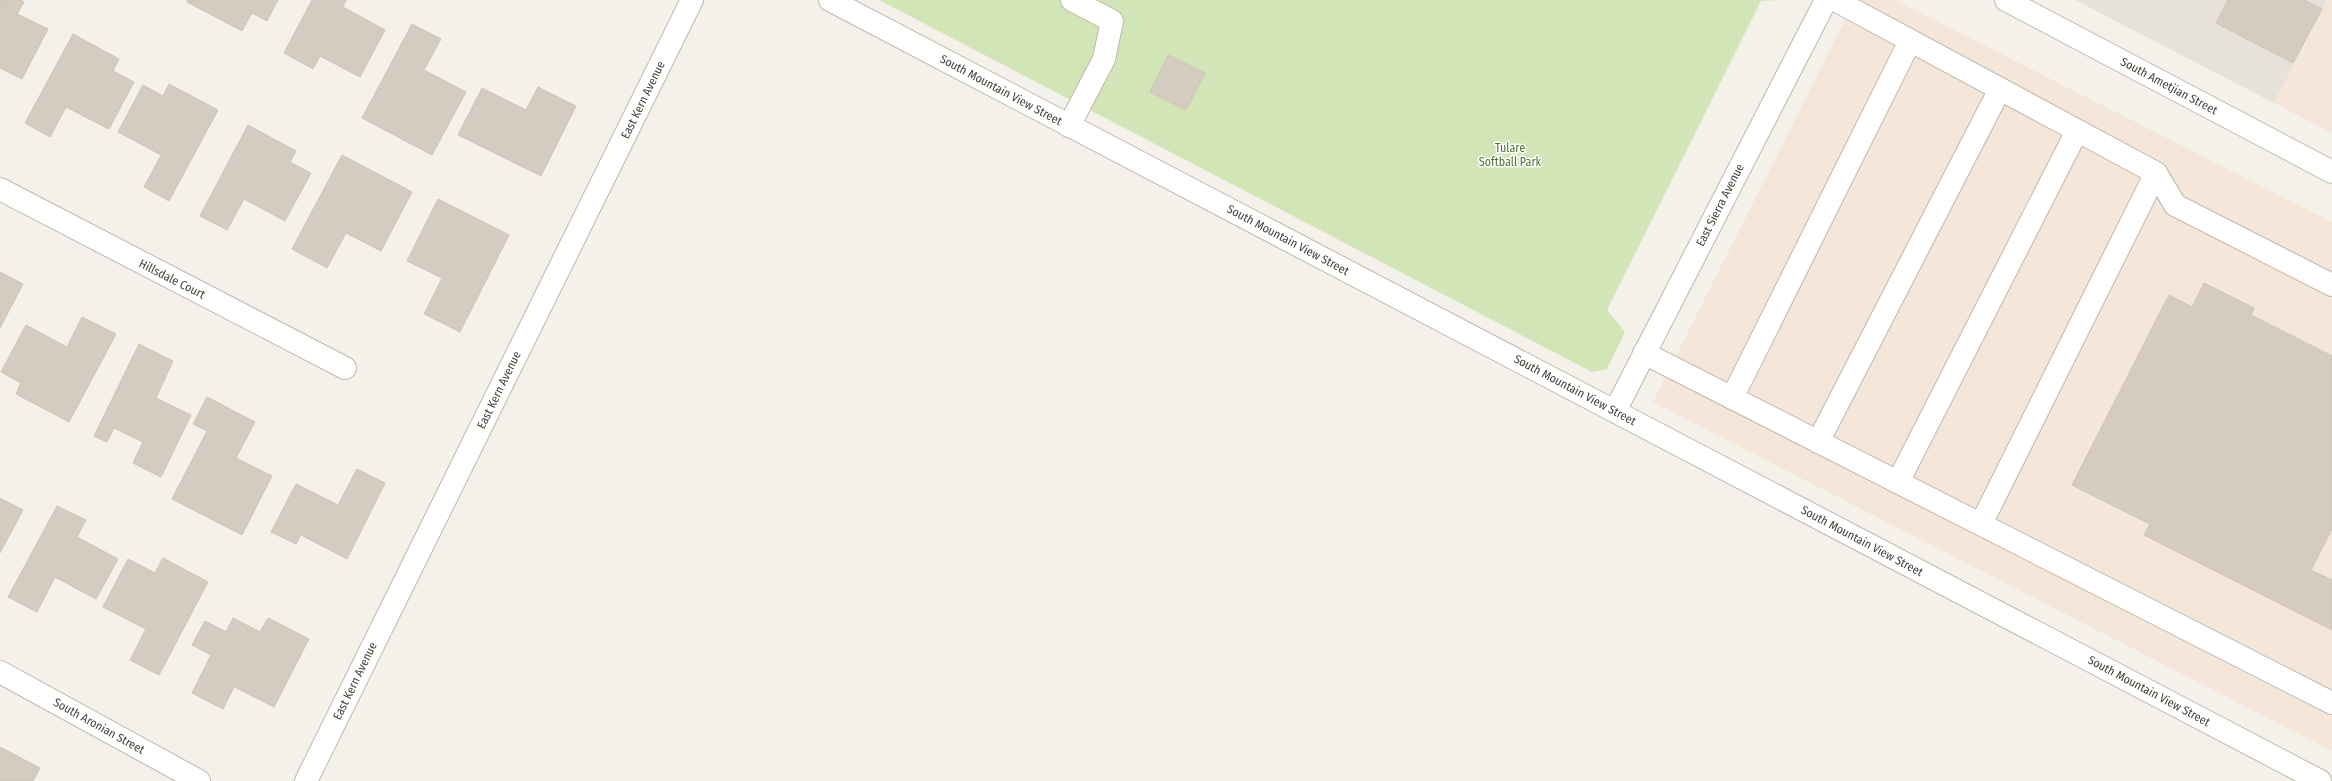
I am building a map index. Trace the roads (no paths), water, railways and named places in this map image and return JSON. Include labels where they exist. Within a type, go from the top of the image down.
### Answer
[{"type":"street","name":"East Kern Avenue","points":[[306,781],[692,0]]},
{"type":"street","name":"South Mountain View Street","points":[[830,0],[2320,781]]},
{"type":"street","points":[[1069,126],[1104,59],[1112,21],[1072,0]]},
{"type":"street","name":"East Sierra Avenue","points":[[1615,411],[1826,0]]},
{"type":"street","points":[[1835,0],[2156,173],[2175,205],[2332,285]]},
{"type":"street","name":"South Ametjian Street","points":[[2006,0],[2332,172]]},
{"type":"street","points":[[1732,398],[1910,40]]},
{"type":"street","points":[[1818,442],[2000,89]]},
{"type":"street","points":[[1898,482],[2077,131]]},
{"type":"street","points":[[1980,524],[2156,173]]},
{"type":"street","name":"Hillsdale Court","points":[[0,189],[345,368]]},
{"type":"street","points":[[1644,353],[2332,703]]},
{"type":"street","name":"South Aronian Street","points":[[0,672],[199,781]]},
{"type":"park label","name":"Tulare Softball Park","points":[[1510,155]]}]
